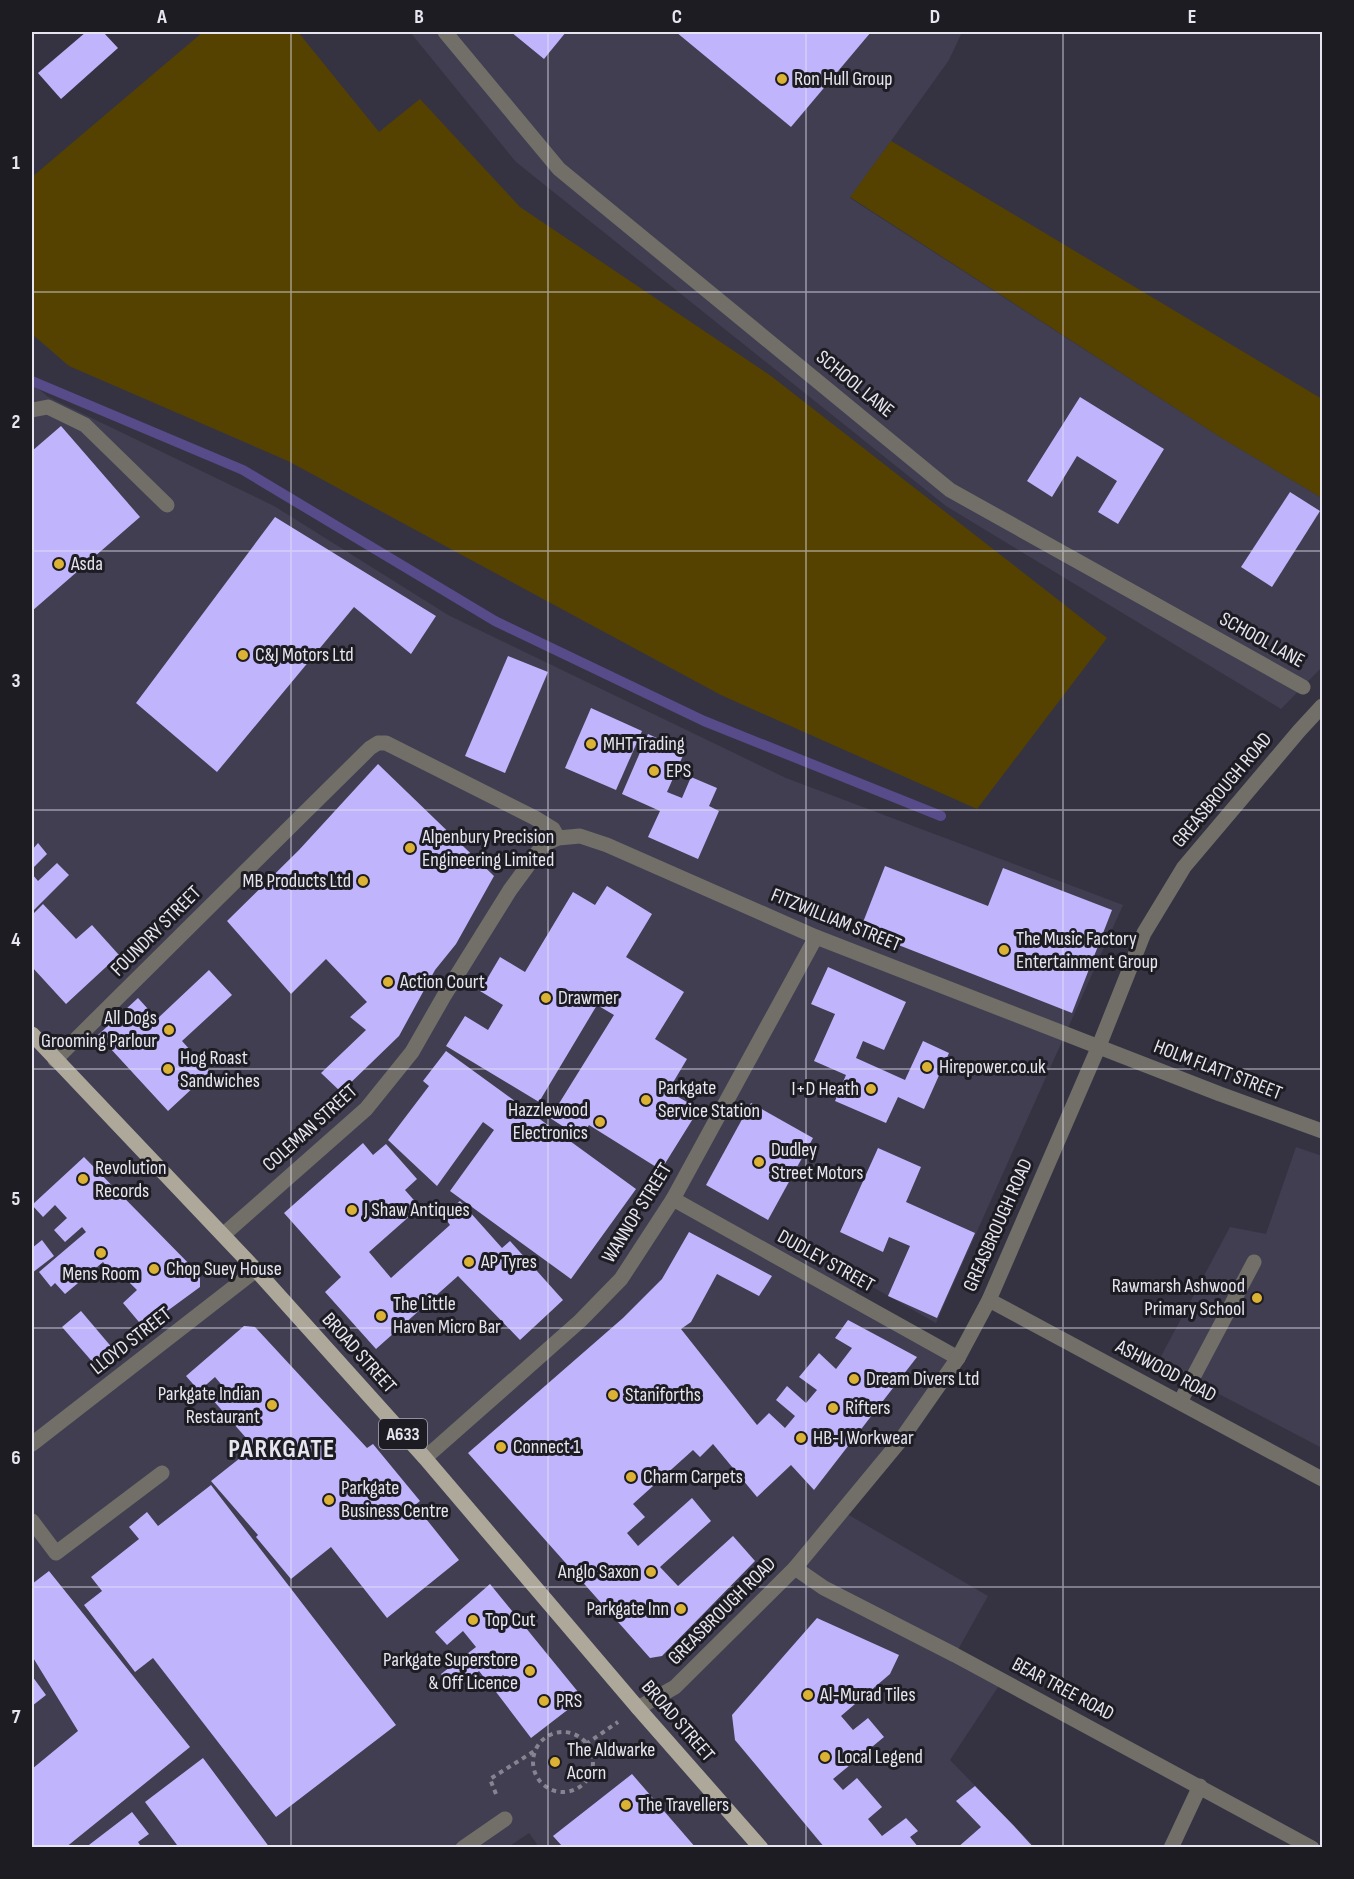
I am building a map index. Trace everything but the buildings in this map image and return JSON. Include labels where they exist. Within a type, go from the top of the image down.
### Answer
[{"type":"main road","name":"BROAD STREET","points":[[32,1034],[256,1270],[425,1458],[638,1708],[761,1848]]},
{"type":"street","name":"SCHOOL LANE","points":[[445,32],[559,169],[950,490],[1303,687]]},
{"type":"street","points":[[32,410],[48,407],[85,425],[167,505]]},
{"type":"street","name":"GREASBROUGH ROAD","points":[[638,1708],[675,1687],[795,1568],[900,1441],[958,1358],[989,1300],[1099,1046],[1144,933],[1184,867],[1299,731],[1323,706]]},
{"type":"street","name":"FOUNDRY STREET","points":[[55,1060],[370,748],[378,743],[386,743],[535,818],[553,829],[558,838]]},
{"type":"street","name":"FITZWILLIAM STREET","points":[[558,838],[580,836],[607,845],[816,937],[1099,1046]]},
{"type":"street","name":"COLEMAN STREET","points":[[223,1235],[366,1110],[412,1052],[510,890],[543,846],[558,838]]},
{"type":"street","name":"WANNOP STREET","points":[[425,1458],[580,1321],[621,1279],[673,1199],[816,937]]},
{"type":"street","name":"HOLM FLATT STREET","points":[[1099,1046],[1220,1094],[1323,1131]]},
{"type":"street","name":"DUDLEY STREET","points":[[673,1199],[958,1358]]},
{"type":"street","points":[[1180,1402],[1254,1262]]},
{"type":"street","name":"LLOYD STREET","points":[[32,1444],[256,1270]]},
{"type":"street","name":"ASHWOOD ROAD","points":[[989,1300],[1323,1479]]},
{"type":"street","points":[[32,1521],[56,1553],[162,1473]]},
{"type":"street","name":"BEAR TREE ROAD","points":[[795,1568],[824,1588],[1200,1786],[1312,1848]]},
{"type":"street","points":[[1171,1848],[1200,1786]]},
{"type":"street","points":[[463,1848],[505,1819]]},
{"type":"path","points":[[586,1744],[638,1708]]},
{"type":"path","points":[[505,1819],[490,1779],[536,1750],[544,1739],[553,1734],[563,1732],[573,1734],[586,1744],[592,1756],[590,1775],[585,1783],[568,1792],[549,1789],[536,1775],[533,1765],[536,1750]]},
{"type":"shaded area","points":[[203,32],[298,32],[379,132],[420,99],[520,207],[771,376],[1107,638],[977,809],[721,695],[288,461],[69,366],[32,334],[32,177]]},
{"type":"shaded area","points":[[410,32],[962,32],[949,60],[850,198],[1220,437],[1322,498],[1322,667],[1281,709],[946,506],[516,162]]},
{"type":"shaded area","points":[[891,141],[1322,399],[1322,498],[1220,437],[850,197]]},
{"type":"shaded area","points":[[32,383],[48,397],[274,506],[448,615],[786,778],[1123,905],[936,1323],[862,1281],[850,1299],[958,1358],[842,1511],[988,1596],[955,1655],[1002,1681],[950,1760],[1035,1847],[533,1848],[537,1844],[529,1833],[507,1848],[32,1847]]},
{"type":"shaded area","name":"Rawmarsh Ashwood Primary School","points":[[1296,1147],[1322,1156],[1322,1448],[1158,1362],[1230,1227],[1266,1234]]},
{"type":"waterway","points":[[32,381],[243,470],[495,621],[704,721],[941,816]]},
{"type":"place","name":"Ron Hull Group","points":[[782,79]]},
{"type":"place","name":"Asda","points":[[59,564]]},
{"type":"place","name":"C&J Motors Ltd","points":[[243,655]]},
{"type":"place","name":"MHT Trading","points":[[591,744]]},
{"type":"place","name":"EPS","points":[[654,771]]},
{"type":"place","name":"Alpenbury Precision Engineering Limited","points":[[410,848]]},
{"type":"place","name":"MB Products Ltd","points":[[363,881]]},
{"type":"place","name":"The Music Factory Entertainment Group","points":[[1004,950]]},
{"type":"place","name":"Action Court","points":[[388,982]]},
{"type":"place","name":"Drawmer","points":[[546,998]]},
{"type":"place","name":"All Dogs Grooming Parlour","points":[[169,1030]]},
{"type":"place","name":"Hirepower.co.uk","points":[[927,1067]]},
{"type":"place","name":"Hog Roast Sandwiches","points":[[168,1069]]},
{"type":"place","name":"I+D Heath","points":[[871,1089]]},
{"type":"place","name":"Parkgate Service Station","points":[[646,1100]]},
{"type":"place","name":"Hazzlewood Electronics","points":[[600,1122]]},
{"type":"place","name":"Dudley Street Motors","points":[[759,1162]]},
{"type":"place","name":"Revolution Records","points":[[83,1179]]},
{"type":"place","name":"J Shaw Antiques","points":[[352,1210]]},
{"type":"place","name":"Mens Room","points":[[101,1253]]},
{"type":"place","name":"AP Tyres","points":[[469,1262]]},
{"type":"place","name":"Chop Suey House","points":[[154,1269]]},
{"type":"place","name":"Rawmarsh Ashwood Primary School","points":[[1257,1298]]},
{"type":"place","name":"The Little Haven Micro Bar","points":[[381,1316]]},
{"type":"place","name":"Dream Divers Ltd","points":[[854,1379]]},
{"type":"place","name":"Staniforths","points":[[613,1395]]},
{"type":"place","name":"Parkgate Indian Restaurant","points":[[272,1405]]},
{"type":"place","name":"Rifters","points":[[833,1408]]},
{"type":"place","name":"HB-I Workwear","points":[[801,1438]]},
{"type":"place","name":"Connect 1","points":[[501,1447]]},
{"type":"place","name":"Charm Carpets","points":[[631,1477]]},
{"type":"place","name":"Parkgate Business Centre","points":[[329,1500]]},
{"type":"place","name":"Anglo Saxon","points":[[651,1572]]},
{"type":"place","name":"Parkgate Inn","points":[[681,1609]]},
{"type":"place","name":"Top Cut","points":[[473,1620]]},
{"type":"place","name":"Parkgate Superstore & Off Licence","points":[[530,1671]]},
{"type":"place","name":"Al-Murad Tiles","points":[[808,1695]]},
{"type":"place","name":"PRS","points":[[544,1701]]},
{"type":"place","name":"Local Legend","points":[[825,1757]]},
{"type":"place","name":"The Aldwarke Acorn","points":[[555,1762]]},
{"type":"place","name":"The Travellers","points":[[626,1805]]},
{"type":"district","name":"PARKGATE","points":[[282,1449]]}]
